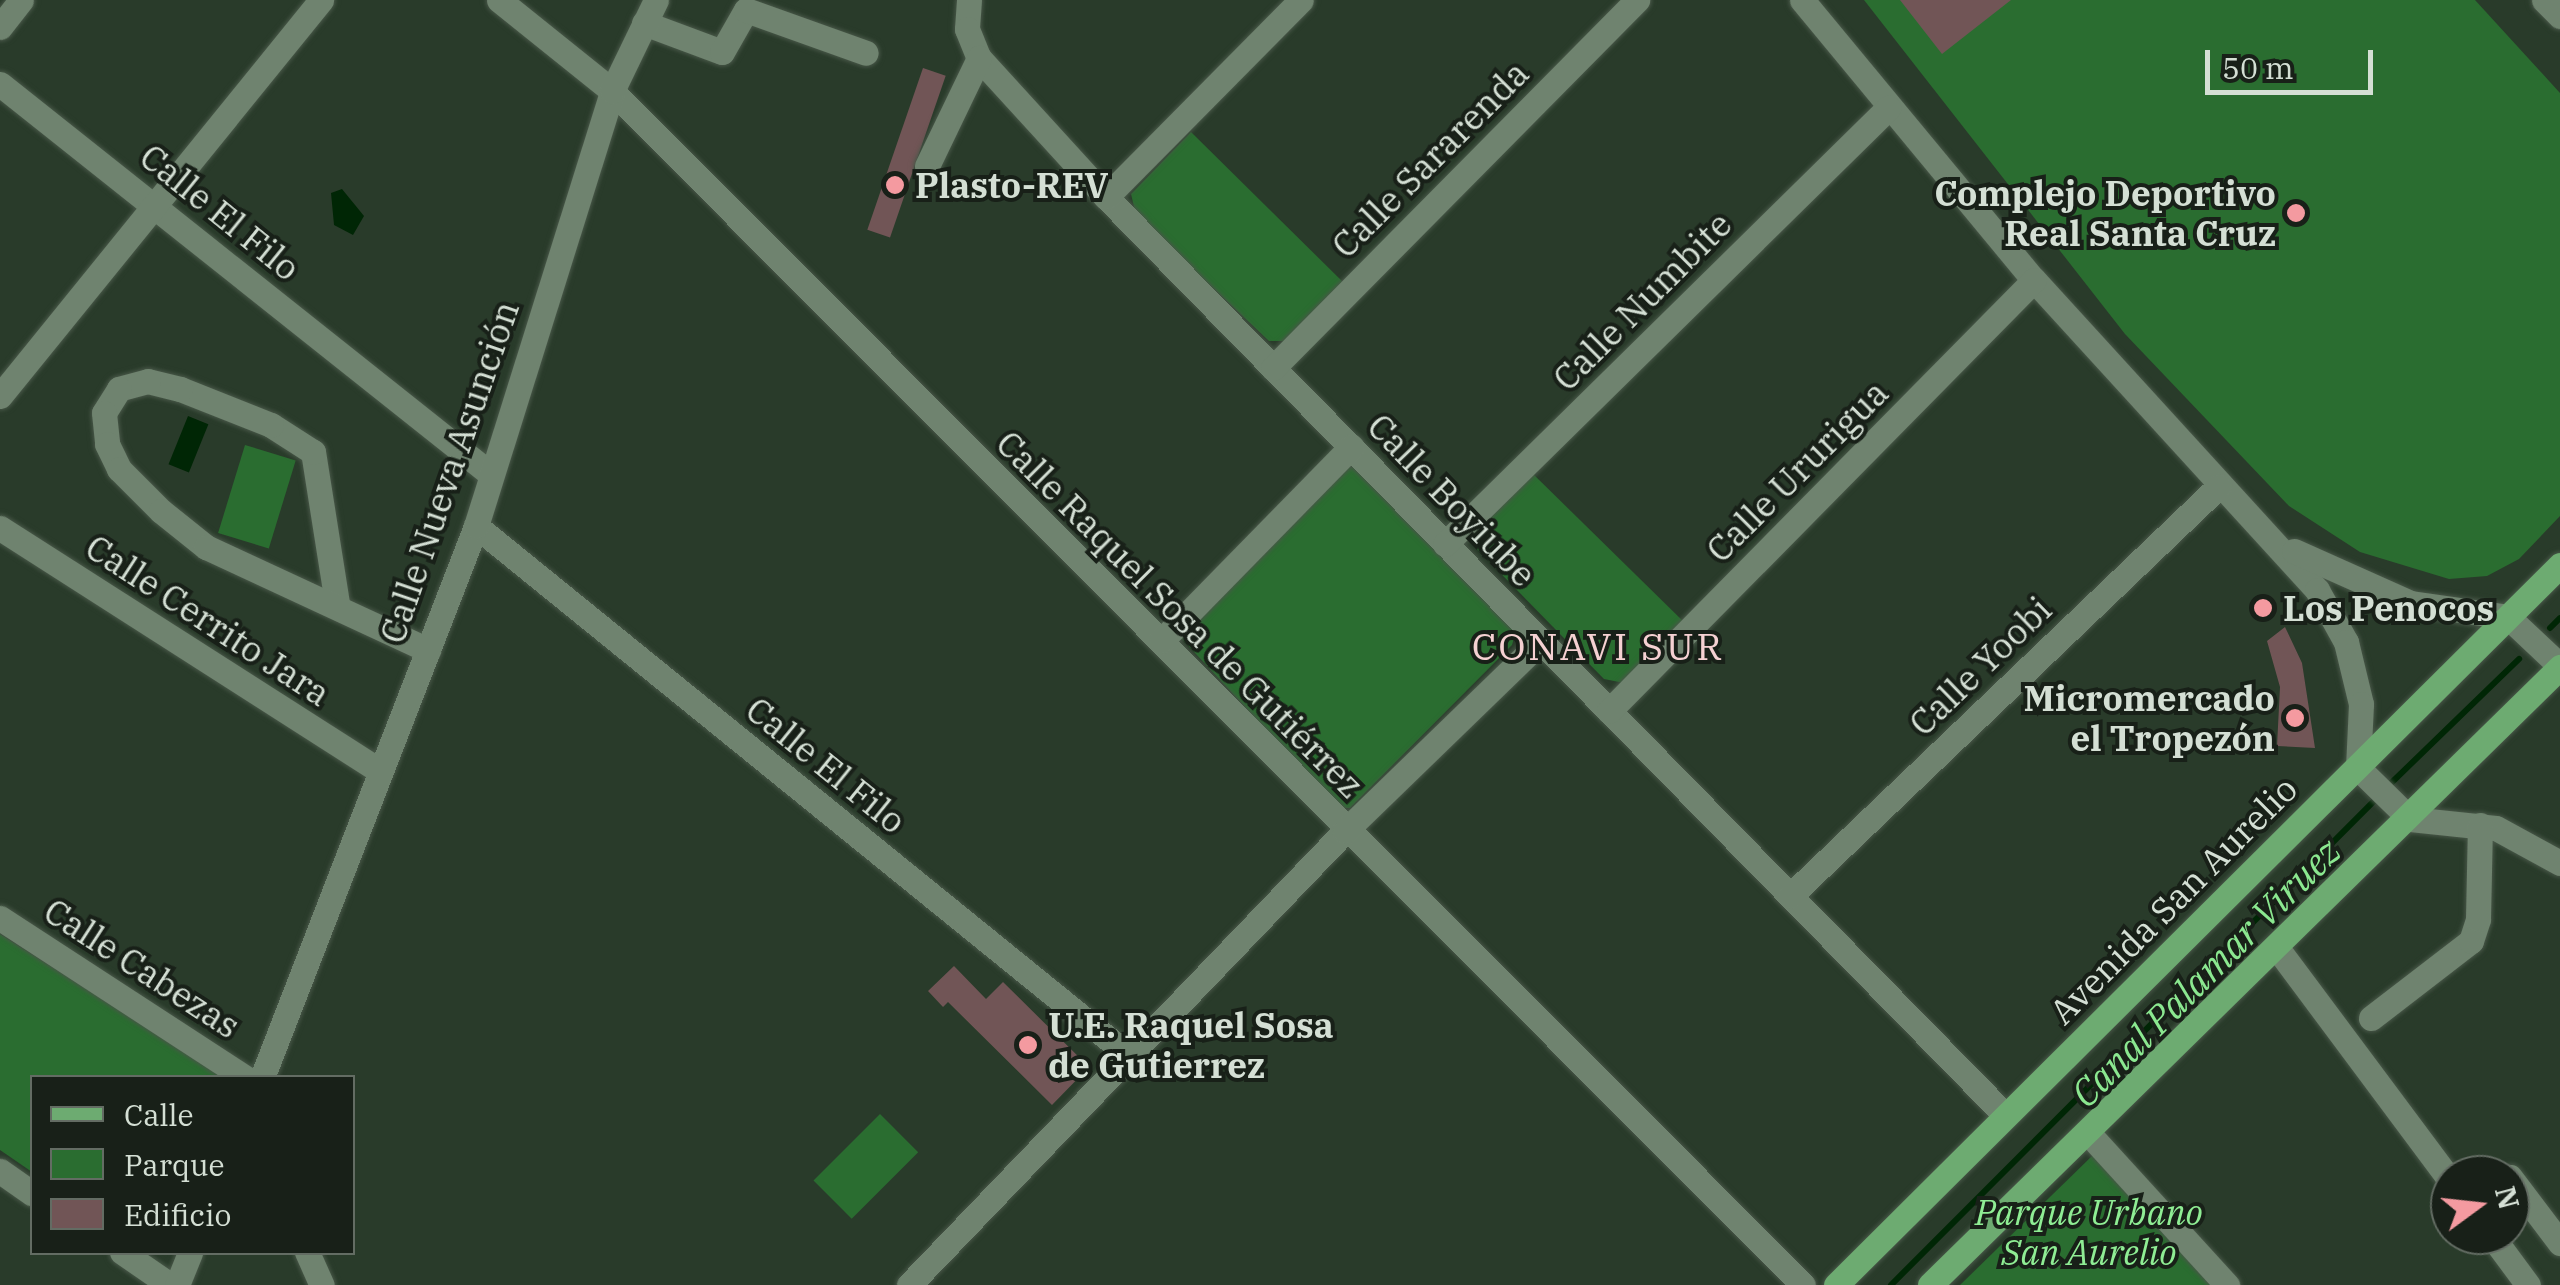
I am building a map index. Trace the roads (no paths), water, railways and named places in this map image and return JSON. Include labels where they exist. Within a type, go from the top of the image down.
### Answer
[{"type":"main road","name":"Avenida San Aurelio","points":[[1836,1285],[2005,1115],[2363,773],[2560,566]]},
{"type":"main road","points":[[1930,1285],[2090,1134],[2405,814],[2558,665]]},
{"type":"street","points":[[0,27],[21,0]]},
{"type":"street","points":[[0,396],[322,0]]},
{"type":"street","name":"Calle Raquel Sosa de Gutiérrez","points":[[500,0],[612,91],[1803,1285]]},
{"type":"street","points":[[926,166],[979,58],[967,29],[969,0]]},
{"type":"street","points":[[1106,198],[1301,0]]},
{"type":"street","name":"Calle Sararenda","points":[[1273,368],[1638,0]]},
{"type":"street","points":[[1802,0],[2034,280],[2219,486],[2277,540],[2317,590],[2346,642],[2361,704],[2363,773],[2405,814],[2480,825],[2536,846],[2560,864]]},
{"type":"street","points":[[2544,0],[2560,16]]},
{"type":"street","points":[[650,12],[722,52],[746,10],[866,53]]},
{"type":"street","name":"Calle Nueva Asunción","points":[[263,1075],[378,770],[476,526],[488,472],[612,91],[650,12]]},
{"type":"street","name":"Calle Boyiube","points":[[979,58],[1106,198],[2005,1115]]},
{"type":"street","name":"Calle El Filo","points":[[0,84],[488,472]]},
{"type":"street","name":"Calle Numbite","points":[[1445,544],[1888,108]]},
{"type":"street","name":"Calle Ururigua","points":[[1609,711],[2034,280]]},
{"type":"street","points":[[337,603],[313,452],[271,424],[180,389],[148,381],[120,389],[104,413],[107,444],[119,468],[161,511],[206,547],[337,603],[428,650]]},
{"type":"street","points":[[1160,641],[1351,447]]},
{"type":"street","name":"Calle Yoobi","points":[[1790,896],[2219,486]]},
{"type":"street","name":"Calle El Filo","points":[[476,526],[1132,1058]]},
{"type":"street","name":"Calle Cerrito Jara","points":[[0,528],[378,770]]},
{"type":"street","points":[[2277,540],[2334,574],[2410,603],[2510,619],[2558,665]]},
{"type":"street","points":[[909,1285],[1132,1058],[1345,830],[1541,642]]},
{"type":"street","points":[[2371,1018],[2471,940],[2478,918],[2480,825]]},
{"type":"street","name":"Calle Cabezas","points":[[0,918],[240,1075]]},
{"type":"street","points":[[2277,948],[2431,1155]]},
{"type":"street","points":[[2090,1134],[2227,1285]]},
{"type":"street","points":[[0,1171],[30,1192]]},
{"type":"street","points":[[2530,1203],[2560,1243]]},
{"type":"street","points":[[127,1255],[173,1285],[188,1255]]},
{"type":"street","points":[[307,1255],[322,1285]]},
{"type":"street","points":[[2506,1255],[2528,1285]]},
{"type":"waterway","points":[[2550,628],[2560,618]]},
{"type":"waterway","name":"Canal Palamar Viruez","points":[[2387,787],[2519,659]]},
{"type":"waterway","name":"Canal Palamar Viruez","points":[[1891,1285],[2379,796]]},
{"type":"place","name":"Plasto-REV","points":[[895,185]]},
{"type":"place","name":"Complejo Deportivo Real Santa Cruz","points":[[2296,213]]},
{"type":"place","name":"Los Penocos","points":[[2263,608]]},
{"type":"place","name":"Micromercado el Tropezón","points":[[2295,718]]},
{"type":"place","name":"U.E. Raquel Sosa de Gutierrez","points":[[1028,1045]]},
{"type":"district","name":"CONAVI SUR","points":[[1598,646]]},
{"type":"park label","name":"Parque Urbano San Aurelio","points":[[2089,1232]]}]
